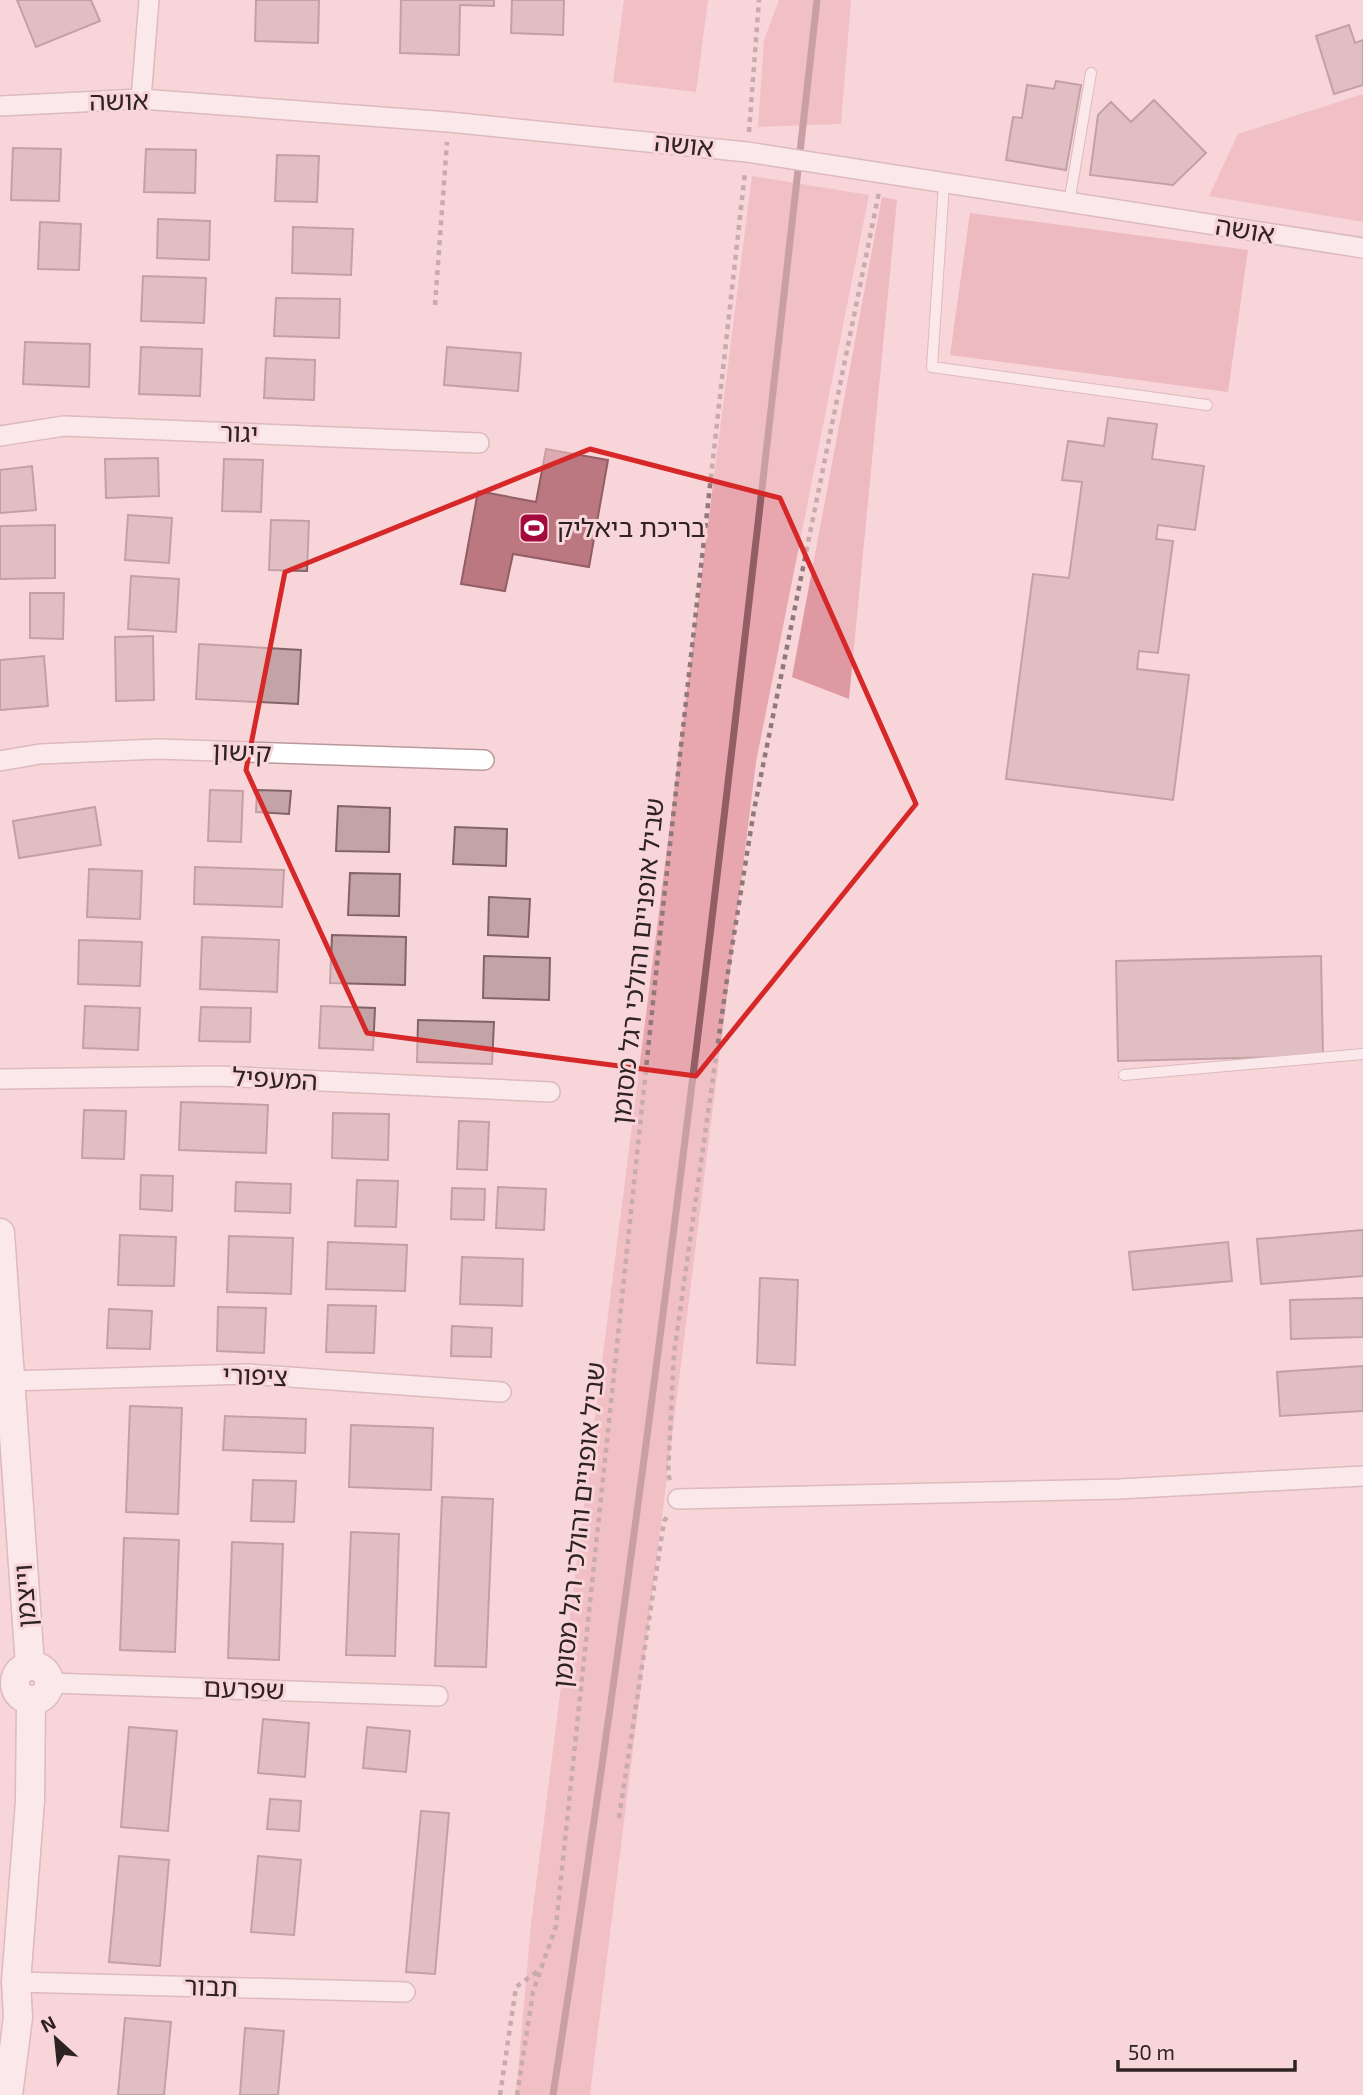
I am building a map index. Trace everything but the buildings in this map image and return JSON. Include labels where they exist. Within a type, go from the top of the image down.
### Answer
[{"type":"street","points":[[141,99],[149,0]]},
{"type":"street","name":"אושה","points":[[0,106],[141,99],[449,122],[747,152],[1363,248]]},
{"type":"street","name":"יגור","points":[[0,436],[64,426],[479,443]]},
{"type":"street","name":"קישון","points":[[0,761],[40,754],[158,749],[484,760]]},
{"type":"street","name":"המעפיל","points":[[0,1079],[218,1076],[550,1093]]},
{"type":"street","name":"וייצמן","points":[[0,1233],[9,1381],[37,1683],[16,1982],[18,2017],[8,2095]]},
{"type":"street","name":"ציפורי","points":[[9,1381],[247,1374],[501,1392]]},
{"type":"street","points":[[678,1499],[1119,1489],[1363,1476]]},
{"type":"street","name":"שפרעם","points":[[37,1683],[438,1696]]},
{"type":"street","name":"תבור","points":[[16,1982],[405,1993]]},
{"type":"lane","points":[[1069,203],[1091,72]]},
{"type":"lane","points":[[944,184],[932,368],[1207,405]]},
{"type":"lane","points":[[1124,1075],[1363,1054]]},
{"type":"path","name":"שביל אופניים והולכי רגל מסומן","points":[[517,2095],[533,1992],[556,1926],[662,920],[747,152],[759,0]]},
{"type":"path","points":[[435,306],[449,122]]},
{"type":"path","points":[[619,1818],[664,1521],[678,1499],[668,1474],[674,1353],[728,972],[757,797],[883,174]]},
{"type":"path","points":[[500,2095],[516,1987],[541,1969]]},
{"type":"highlighted area","points":[[590,449],[780,498],[916,804],[696,1076],[367,1033],[246,770],[285,572]]},
{"type":"shaded area","points":[[624,0],[708,0],[696,92],[613,82]]},
{"type":"shaded area","points":[[779,0],[851,0],[841,124],[758,127],[764,40]]},
{"type":"shaded area","points":[[1363,94],[1363,222],[1209,196],[1238,134]]},
{"type":"shaded area","points":[[752,176],[869,195],[756,762],[590,2095],[516,2095],[531,1924]]},
{"type":"shaded area","points":[[882,197],[897,200],[849,699],[792,677]]},
{"type":"shaded area","points":[[970,213],[1248,250],[1228,392],[950,355]]},
{"type":"shaded area","name":"בריכת ביאליק","points":[[546,449],[608,460],[589,567],[513,554],[505,591],[461,584],[478,491],[536,502]]},
{"type":"waterway","points":[[553,2095],[629,1572],[663,1311],[728,787],[817,0]]},
{"type":"place","name":"בריכת ביאליק","points":[[534,528]]}]
